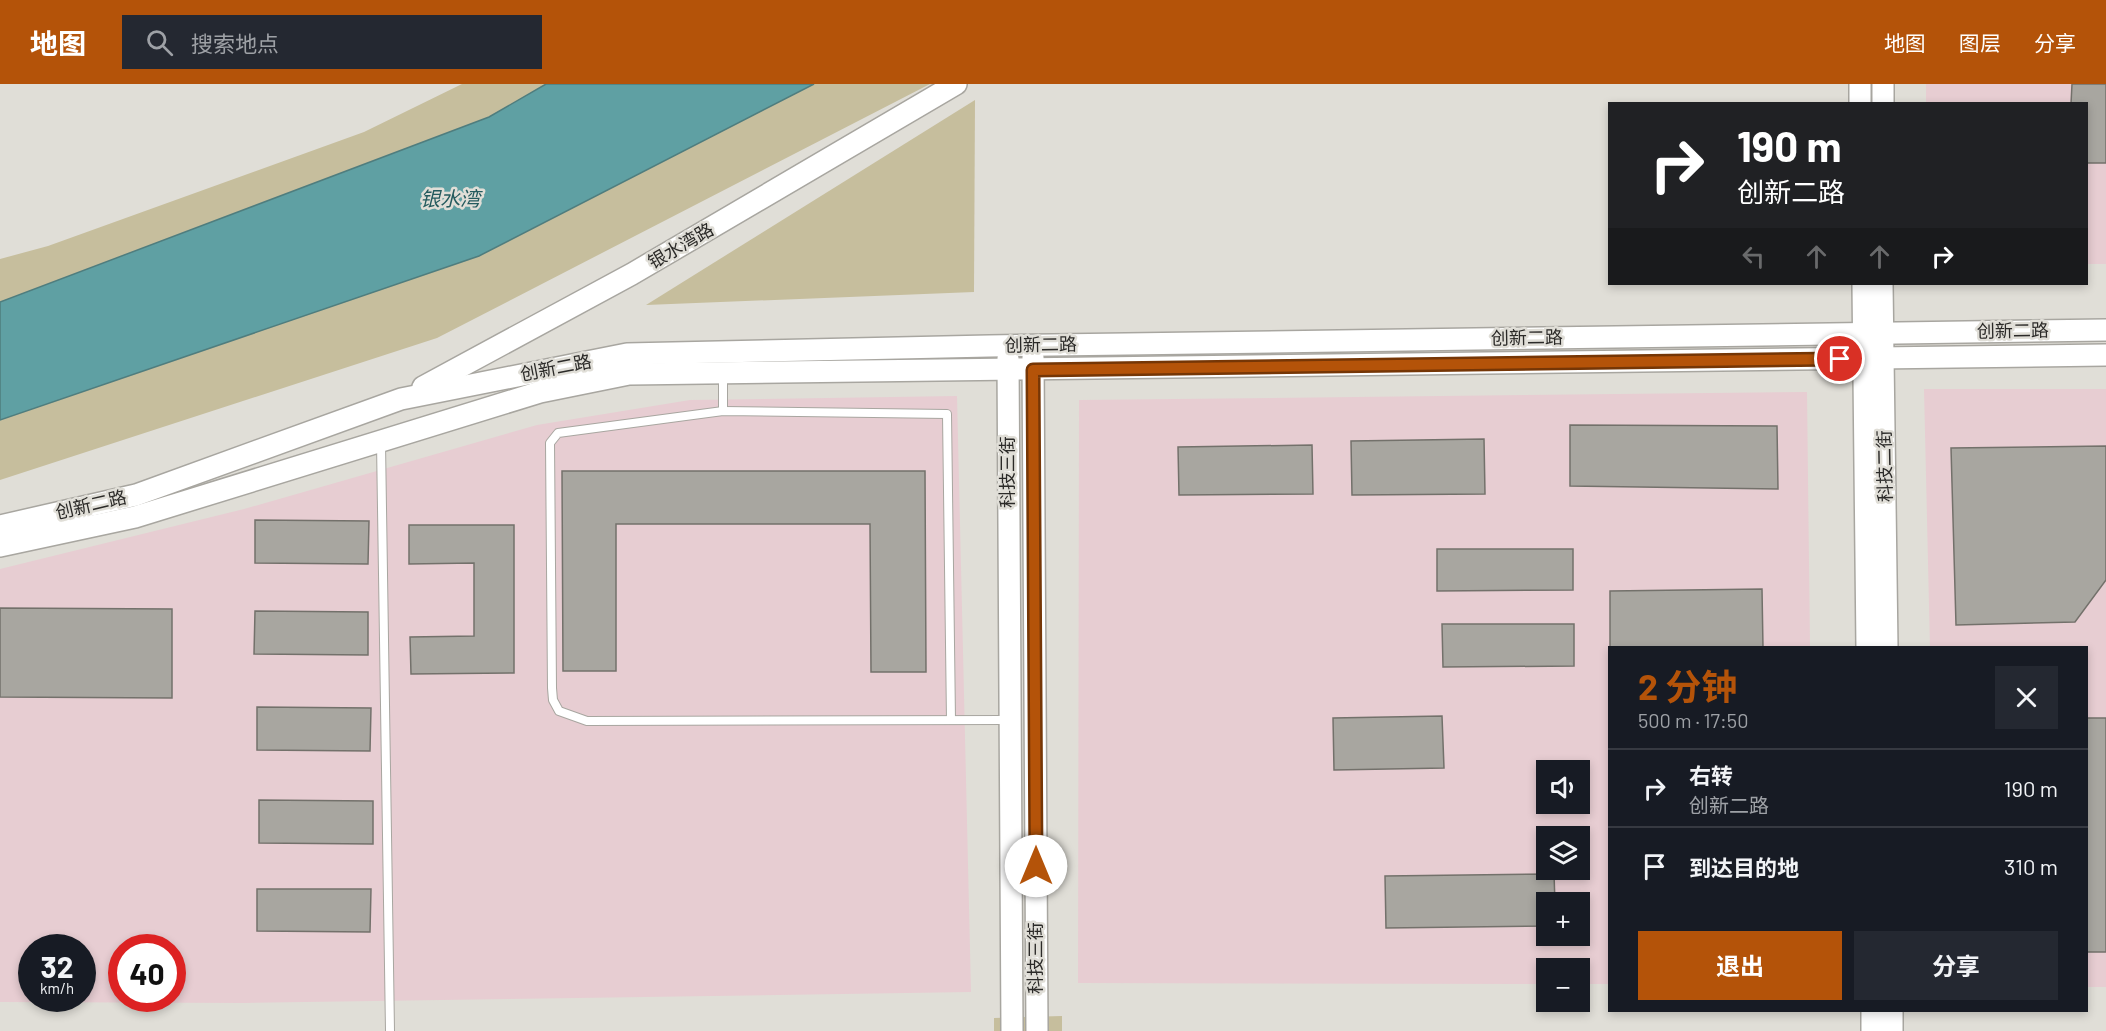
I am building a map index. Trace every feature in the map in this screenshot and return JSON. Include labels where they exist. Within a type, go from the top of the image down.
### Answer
[{"type":"street","name":"银水湾路","points":[[401,399],[632,274],[956,84]]},
{"type":"street","points":[[1860,84],[1860,102]]},
{"type":"street","points":[[1882,102],[1883,84]]},
{"type":"street","name":"科技二街","points":[[1863,285],[1873,333]]},
{"type":"street","name":"科技二街","points":[[1867,646],[1873,333],[1882,285]]},
{"type":"street","name":"创新二路","points":[[0,526],[136,495],[401,399],[627,354],[1033,345],[2106,330]]},
{"type":"street","name":"科技三街","points":[[1033,345],[1037,1031]]},
{"type":"street","name":"科技三街","points":[[1008,346],[1012,1031]]},
{"type":"street","name":"创新二路","points":[[0,546],[135,517],[540,392],[629,374],[1008,371],[2106,355]]},
{"type":"street","name":"科技二街","points":[[1873,358],[1887,646]]},
{"type":"street","points":[[1872,1012],[1872,1031]]},
{"type":"street","points":[[1892,1012],[1892,1031]]},
{"type":"lane","points":[[723,373],[723,411]]},
{"type":"lane","points":[[951,720],[947,414],[723,411],[558,433],[550,443],[552,688],[559,711],[587,721],[1010,720]]},
{"type":"lane","points":[[381,441],[390,1031]]},
{"type":"shaded area","points":[[462,84],[930,84],[437,338],[0,480],[0,259],[48,246],[364,132]]},
{"type":"shaded area","points":[[1926,84],[2106,84],[2106,264],[2088,264],[2088,102],[1926,102]]},
{"type":"shaded area","points":[[975,100],[974,292],[646,305]]},
{"type":"shaded area","points":[[1924,389],[2106,389],[2106,987],[2088,987],[2088,646],[1930,646]]},
{"type":"shaded area","points":[[1807,392],[1810,646],[1608,646],[1608,984],[1590,984],[1590,958],[1536,958],[1536,984],[1078,983],[1079,400]]},
{"type":"shaded area","points":[[957,396],[971,992],[186,1003],[186,934],[108,934],[108,1002],[96,1002],[96,934],[18,934],[18,1002],[0,1002],[0,569],[244,509],[537,425],[690,400]]},
{"type":"shaded area","points":[[1062,1016],[1062,1031],[994,1031],[994,1018]]},
{"type":"water","name":"银水湾","points":[[546,84],[814,84],[479,256],[0,420],[0,302],[489,117]]},
{"type":"building","points":[[2072,84],[2106,84],[2106,163],[2088,163],[2088,102],[2071,102]]},
{"type":"building","points":[[1570,425],[1777,426],[1778,489],[1570,486]]},
{"type":"building","points":[[1484,439],[1485,494],[1352,495],[1351,441]]},
{"type":"building","points":[[1312,445],[1313,494],[1179,495],[1178,447]]},
{"type":"building","points":[[2106,446],[2106,580],[2075,622],[1956,625],[1951,448]]},
{"type":"building","points":[[562,471],[925,471],[926,672],[871,672],[870,524],[616,524],[616,671],[563,671]]},
{"type":"building","points":[[255,520],[369,521],[368,564],[255,563]]},
{"type":"building","points":[[409,525],[514,525],[514,673],[411,674],[410,637],[474,636],[474,563],[409,564]]},
{"type":"building","points":[[1437,549],[1573,549],[1573,590],[1437,591]]},
{"type":"building","points":[[1762,589],[1763,646],[1610,646],[1610,591]]},
{"type":"building","points":[[0,608],[172,609],[172,698],[0,697]]},
{"type":"building","points":[[255,611],[368,612],[368,655],[254,654]]},
{"type":"building","points":[[1442,624],[1574,624],[1574,666],[1443,667]]},
{"type":"building","points":[[257,707],[371,708],[370,751],[257,750]]},
{"type":"building","points":[[1442,716],[1444,768],[1334,770],[1333,718]]},
{"type":"building","points":[[2088,718],[2106,718],[2106,952],[2088,952]]},
{"type":"building","points":[[259,800],[373,801],[373,844],[259,843]]},
{"type":"building","points":[[1536,874],[1536,880],[1554,880],[1555,892],[1536,892],[1536,926],[1386,928],[1385,876]]},
{"type":"building","points":[[257,889],[371,889],[370,932],[257,931]]},
{"type":"route","points":[[1036,866],[1033,370],[1840,359]]}]
